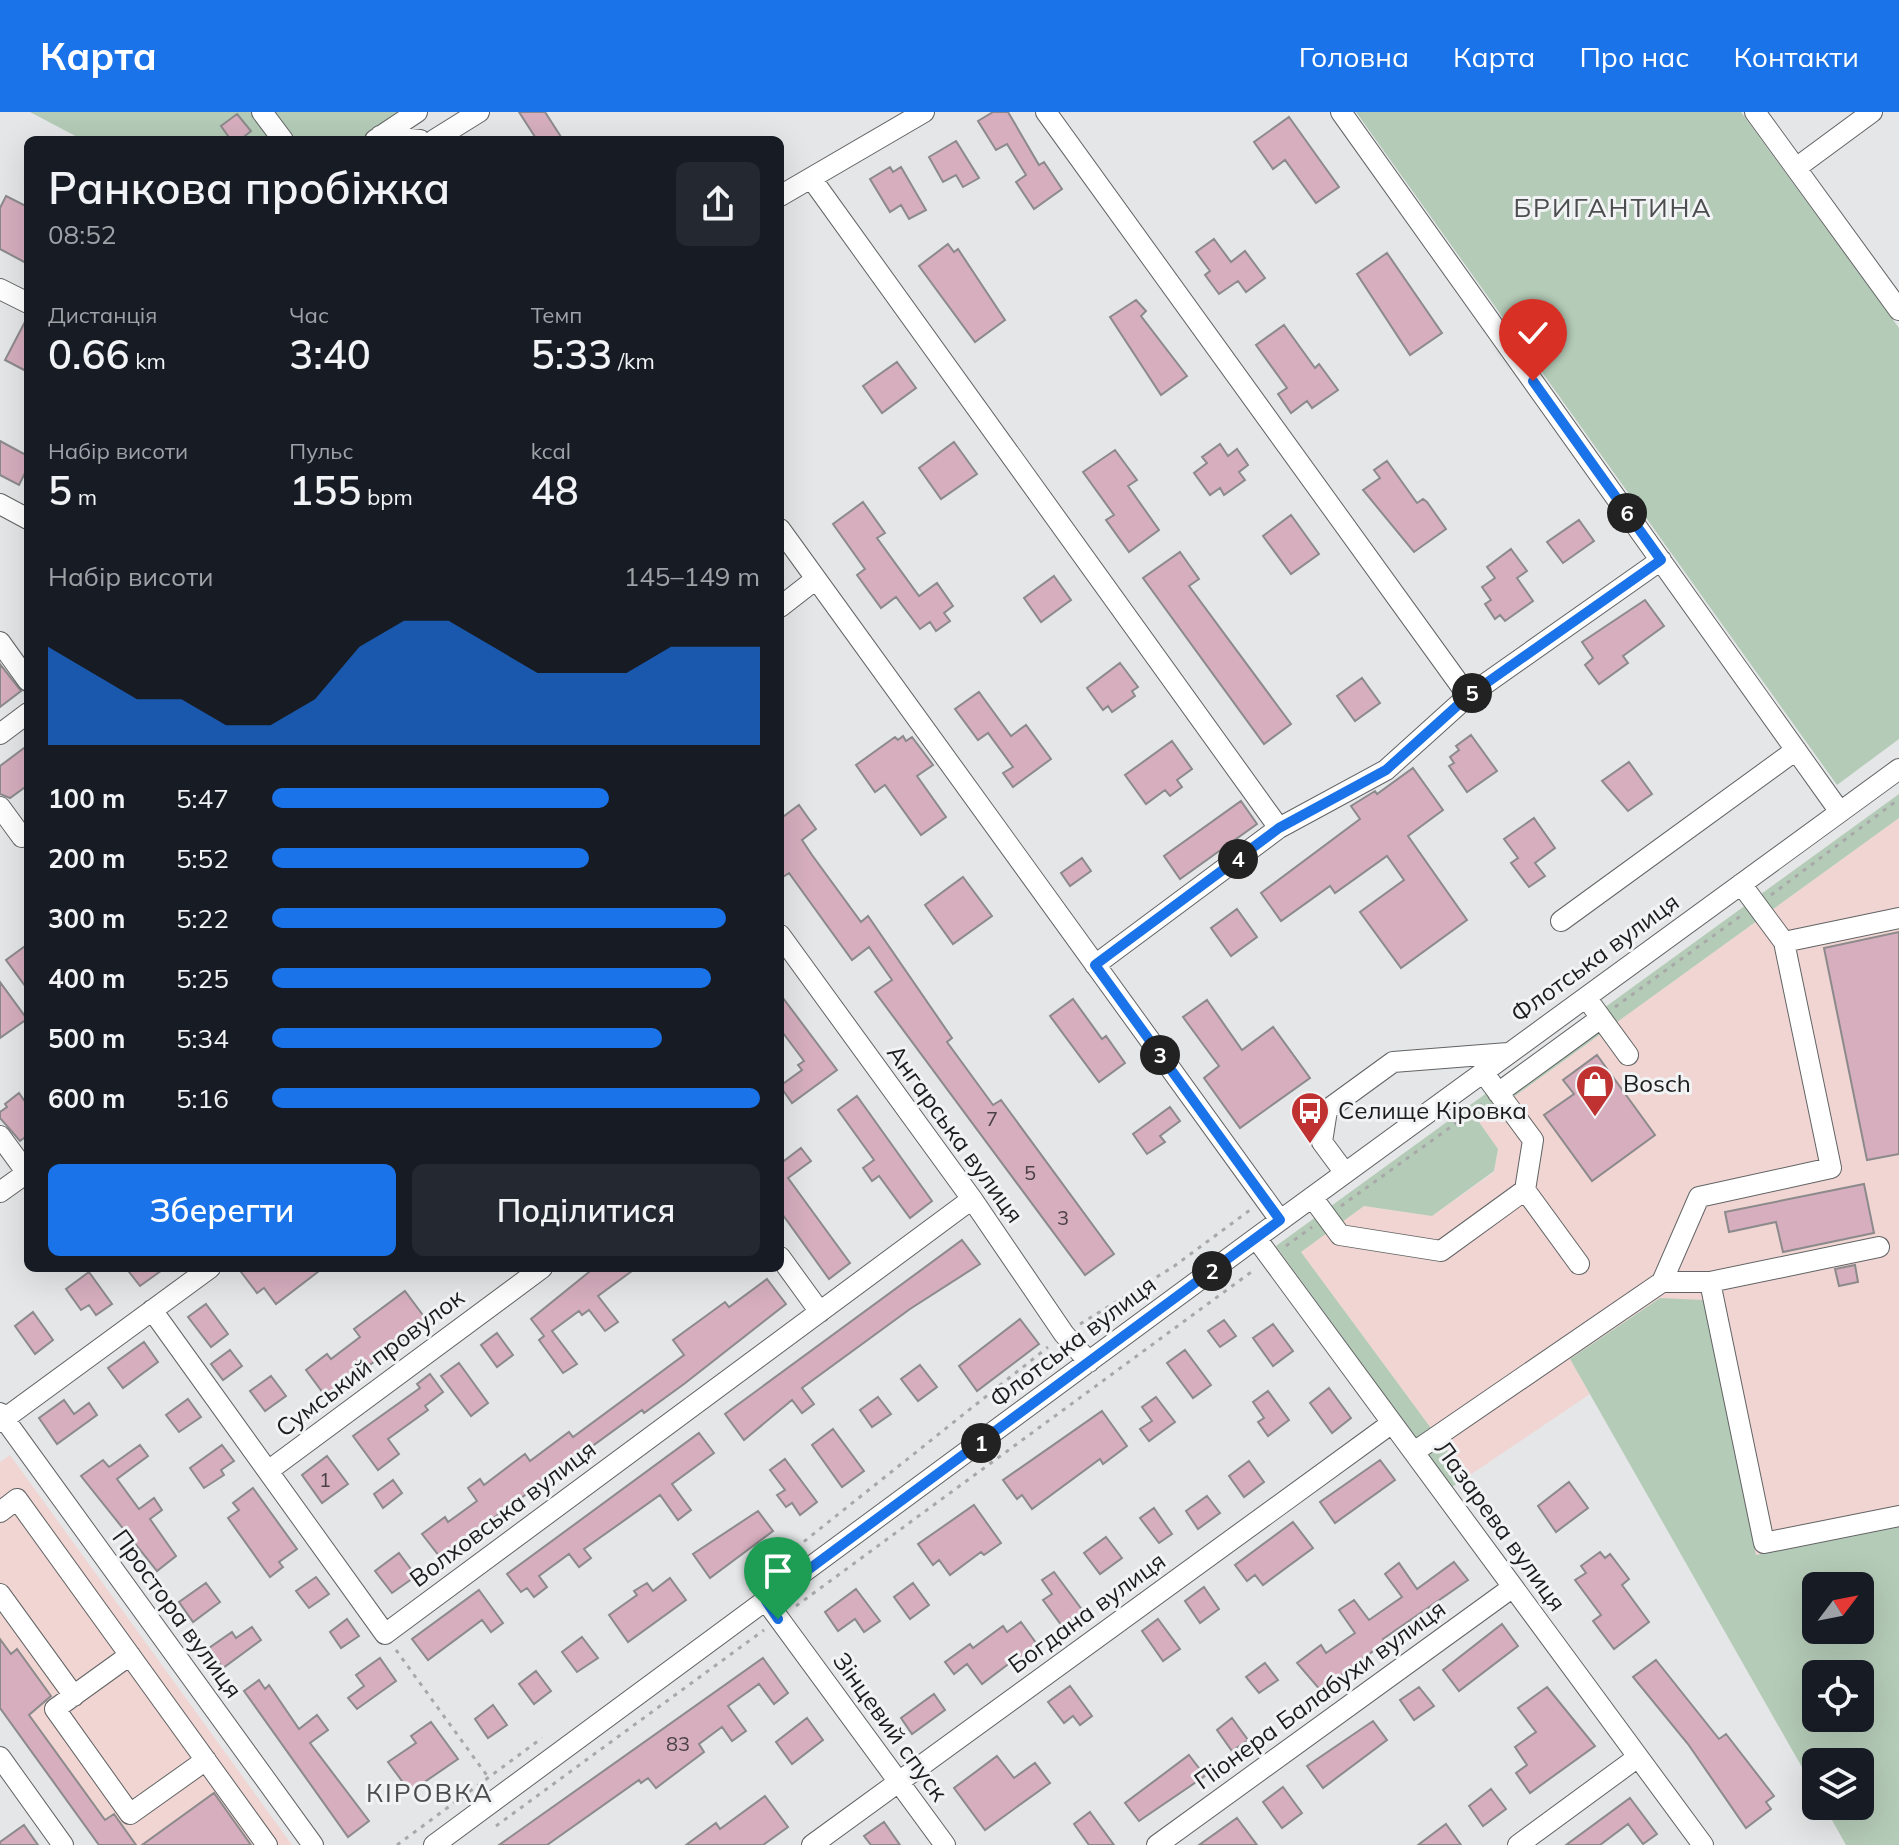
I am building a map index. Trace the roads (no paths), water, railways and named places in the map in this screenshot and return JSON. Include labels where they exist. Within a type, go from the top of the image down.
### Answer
[{"type":"street","points":[[262,112],[280,136]]},
{"type":"street","points":[[381,136],[417,112]]},
{"type":"street","points":[[440,136],[479,112]]},
{"type":"street","points":[[784,194],[924,112]]},
{"type":"street","points":[[1046,112],[1468,696]]},
{"type":"street","points":[[1341,112],[1840,812]]},
{"type":"street","points":[[1755,112],[1899,310]]},
{"type":"street","points":[[1796,168],[1872,112]]},
{"type":"street","points":[[811,178],[1279,828]]},
{"type":"street","points":[[0,289],[24,301]]},
{"type":"street","points":[[0,504],[24,517]]},
{"type":"street","points":[[784,535],[1280,1220]]},
{"type":"street","points":[[1095,965],[1279,828],[1386,770],[1468,696],[1661,560]]},
{"type":"street","points":[[784,604],[816,579]]},
{"type":"street","points":[[0,642],[24,675]]},
{"type":"street","points":[[0,734],[24,716]]},
{"type":"street","points":[[1561,921],[1796,750]]},
{"type":"street","name":"Флотська вулиця","points":[[434,1845],[1280,1220],[1899,769]]},
{"type":"street","points":[[0,807],[22,837]]},
{"type":"street","points":[[1414,1452],[1662,1282],[1699,1197],[1831,1168],[1784,942],[1741,884]]},
{"type":"street","points":[[1784,942],[1899,918]]},
{"type":"street","name":"Ангарська вулиця","points":[[784,940],[972,1199],[1064,1334],[1089,1362]]},
{"type":"street","points":[[1586,997],[1628,1055]]},
{"type":"street","points":[[1498,1093],[1601,1018]]},
{"type":"street","points":[[1345,1173],[1322,1142],[1327,1110],[1393,1062],[1509,1053]]},
{"type":"street","points":[[1312,1197],[1340,1235],[1441,1251],[1525,1190],[1533,1140],[1483,1072]]},
{"type":"street","points":[[0,1136],[24,1168]]},
{"type":"street","points":[[0,1192],[24,1174]]},
{"type":"street","points":[[1525,1190],[1579,1264]]},
{"type":"street","name":"Волховська вулиця","points":[[268,1471],[385,1634],[972,1199]]},
{"type":"street","name":"Лазарева вулиця","points":[[1256,1238],[1703,1845]]},
{"type":"street","points":[[1662,1282],[1710,1282],[1879,1247]]},
{"type":"street","points":[[784,1262],[820,1312]]},
{"type":"street","points":[[1,1418],[204,1272]]},
{"type":"street","name":"Сумський провулок","points":[[268,1471],[537,1272]]},
{"type":"street","points":[[1710,1282],[1764,1543],[1899,1516]]},
{"type":"street","points":[[152,1310],[268,1471]]},
{"type":"street","name":"Простора вулиця","points":[[1,1418],[313,1845]]},
{"type":"street","name":"Богдана вулиця","points":[[812,1845],[1392,1423]]},
{"type":"street","points":[[0,1512],[17,1499],[267,1845]]},
{"type":"street","name":"Піонера Балабухи вулиця","points":[[1157,1845],[1513,1587]]},
{"type":"street","points":[[0,1594],[74,1696]]},
{"type":"street","name":"Зінцевий спуск","points":[[766,1601],[945,1845]]},
{"type":"street","points":[[130,1655],[55,1709],[130,1814],[206,1760]]},
{"type":"street","points":[[0,1757],[63,1845]]},
{"type":"street","points":[[1518,1845],[1638,1757]]},
{"type":"place","name":"Bosch","points":[[1595,1118]]},
{"type":"place","name":"Селище Кіровка","points":[[1310,1145]]},
{"type":"district","name":"БРИГАНТИНА","points":[[1613,208]]},
{"type":"district","name":"КІРОВКА","points":[[430,1793]]}]
